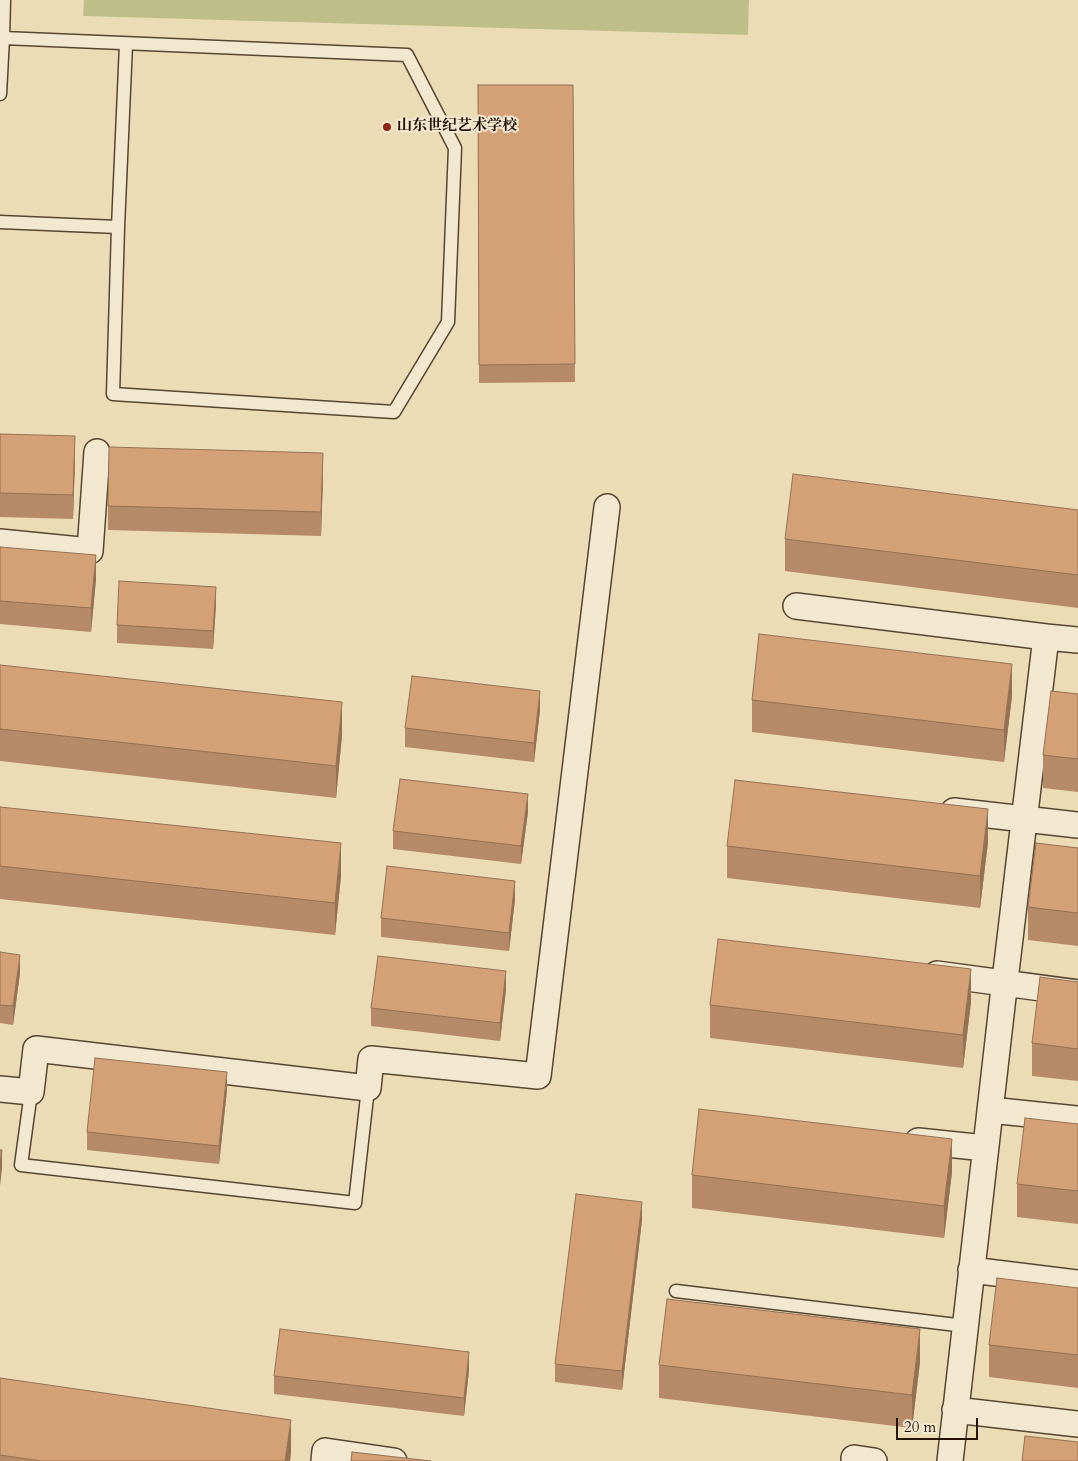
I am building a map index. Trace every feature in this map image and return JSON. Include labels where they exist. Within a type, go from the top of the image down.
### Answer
[{"type":"street","points":[[0,542],[90,551],[97,452]]},
{"type":"street","points":[[0,1089],[30,1092],[36,1049],[368,1088],[371,1060],[538,1076],[607,507]]},
{"type":"street","points":[[796,606],[1078,640]]},
{"type":"street","points":[[950,1461],[1004,982],[1046,637]]},
{"type":"street","points":[[927,808],[1078,825]]},
{"type":"street","points":[[917,972],[1078,993]]},
{"type":"street","points":[[990,1110],[1078,1119]]},
{"type":"street","points":[[898,1139],[985,1148]]},
{"type":"street","points":[[971,1270],[1078,1283]]},
{"type":"street","points":[[955,1410],[1078,1424]]},
{"type":"street","points":[[324,1461],[325,1451],[394,1461]]},
{"type":"lane","points":[[0,94],[4,0]]},
{"type":"lane","points":[[3,38],[407,55],[455,148],[448,322],[394,412],[113,394],[126,44]]},
{"type":"lane","points":[[0,222],[118,227]]},
{"type":"lane","points":[[30,1092],[21,1164],[354,1203],[368,1088]]},
{"type":"lane","points":[[676,1291],[965,1326]]},
{"type":"green space","points":[[84,0],[749,0],[748,35],[83,16]]},
{"type":"building","points":[[478,85],[573,85],[575,364],[479,365]]},
{"type":"building","points":[[0,434],[75,436],[73,495],[0,493]]},
{"type":"building","points":[[109,447],[323,453],[321,512],[108,506]]},
{"type":"building","points":[[793,474],[1078,510],[1078,575],[785,539]]},
{"type":"building","points":[[0,547],[96,555],[91,608],[0,601]]},
{"type":"building","points":[[119,581],[216,587],[213,631],[117,625]]},
{"type":"building","points":[[759,634],[1012,664],[1004,730],[752,700]]},
{"type":"building","points":[[0,665],[342,702],[336,766],[0,729]]},
{"type":"building","points":[[412,676],[540,691],[534,743],[405,728]]},
{"type":"building","points":[[1051,691],[1078,694],[1078,759],[1043,755]]},
{"type":"building","points":[[400,779],[528,794],[521,846],[393,831]]},
{"type":"building","points":[[735,780],[988,809],[980,876],[727,846]]},
{"type":"building","points":[[0,807],[341,843],[335,903],[0,866]]},
{"type":"building","points":[[1036,843],[1078,848],[1078,913],[1028,907]]},
{"type":"building","points":[[387,866],[515,881],[509,933],[381,918]]},
{"type":"building","points":[[718,939],[971,969],[963,1035],[710,1005]]},
{"type":"building","points":[[0,952],[20,955],[13,1006],[0,1005]]},
{"type":"building","points":[[378,956],[506,971],[500,1023],[371,1008]]},
{"type":"building","points":[[1040,977],[1078,982],[1078,1049],[1032,1043]]},
{"type":"building","points":[[95,1058],[227,1072],[219,1146],[87,1132]]},
{"type":"building","points":[[699,1109],[952,1139],[944,1206],[692,1175]]},
{"type":"building","points":[[1025,1118],[1078,1124],[1078,1191],[1017,1184]]},
{"type":"building","points":[[0,1150],[2,1150],[0,1167]]},
{"type":"building","points":[[576,1194],[642,1202],[622,1371],[555,1364]]},
{"type":"building","points":[[997,1278],[1078,1288],[1078,1355],[989,1345]]},
{"type":"building","points":[[667,1299],[920,1329],[912,1395],[659,1365]]},
{"type":"building","points":[[280,1329],[469,1352],[464,1398],[274,1376]]},
{"type":"building","points":[[0,1378],[291,1420],[285,1461],[41,1461],[0,1455]]},
{"type":"building","points":[[1025,1436],[1078,1442],[1078,1461],[1022,1461]]},
{"type":"building","points":[[352,1452],[431,1461],[351,1461]]},
{"type":"place","name":"山东世纪艺术学校","points":[[387,127]]}]
